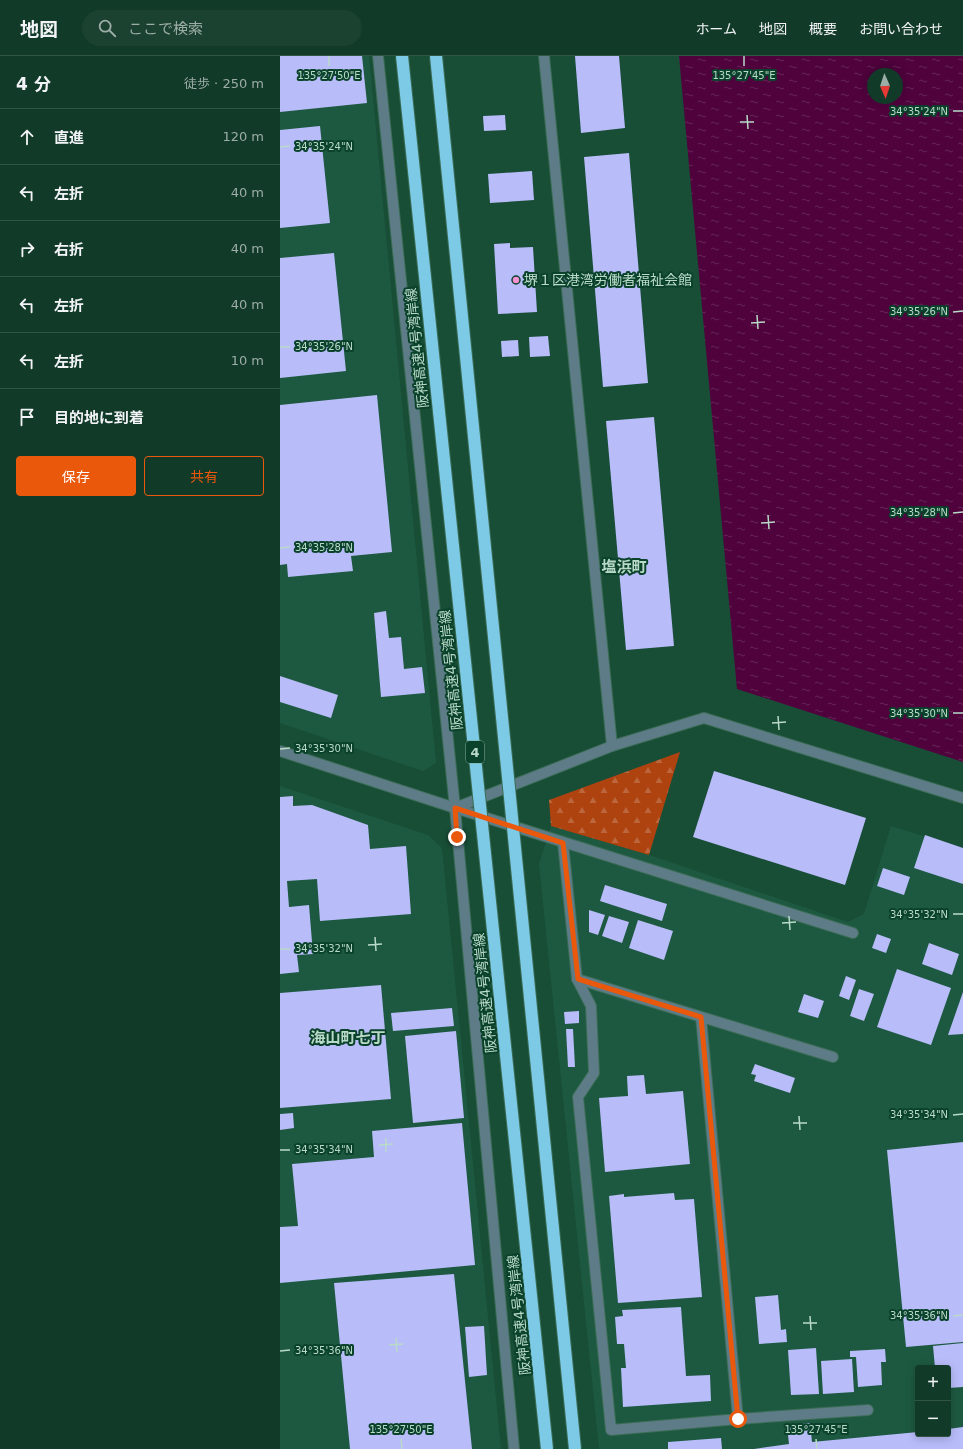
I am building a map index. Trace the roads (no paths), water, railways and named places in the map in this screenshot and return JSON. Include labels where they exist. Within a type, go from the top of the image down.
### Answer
[{"type":"highway","name":"阪神高速4号湾岸線","points":[[402,56],[547,1449]]},
{"type":"highway","name":"4","points":[[436,56],[575,1449]]},
{"type":"street","points":[[378,56],[455,808],[514,1449]]},
{"type":"street","points":[[544,56],[612,746]]},
{"type":"street","points":[[455,808],[612,746],[704,718],[963,798]]},
{"type":"street","points":[[280,751],[563,843],[853,933]]},
{"type":"street","points":[[563,843],[578,979],[591,1006],[594,1074],[578,1097],[611,1430],[868,1410]]},
{"type":"street","points":[[578,979],[833,1057]]},
{"type":"street","points":[[701,1017],[738,1419]]},
{"type":"water","points":[[679,56],[963,56],[963,762],[737,689]]},
{"type":"place","name":"堺１区港湾労働者福祉会館","points":[[516,280]]},
{"type":"district","name":"塩浜町","points":[[624,567]]},
{"type":"district","name":"海山町七丁","points":[[348,1038]]}]
